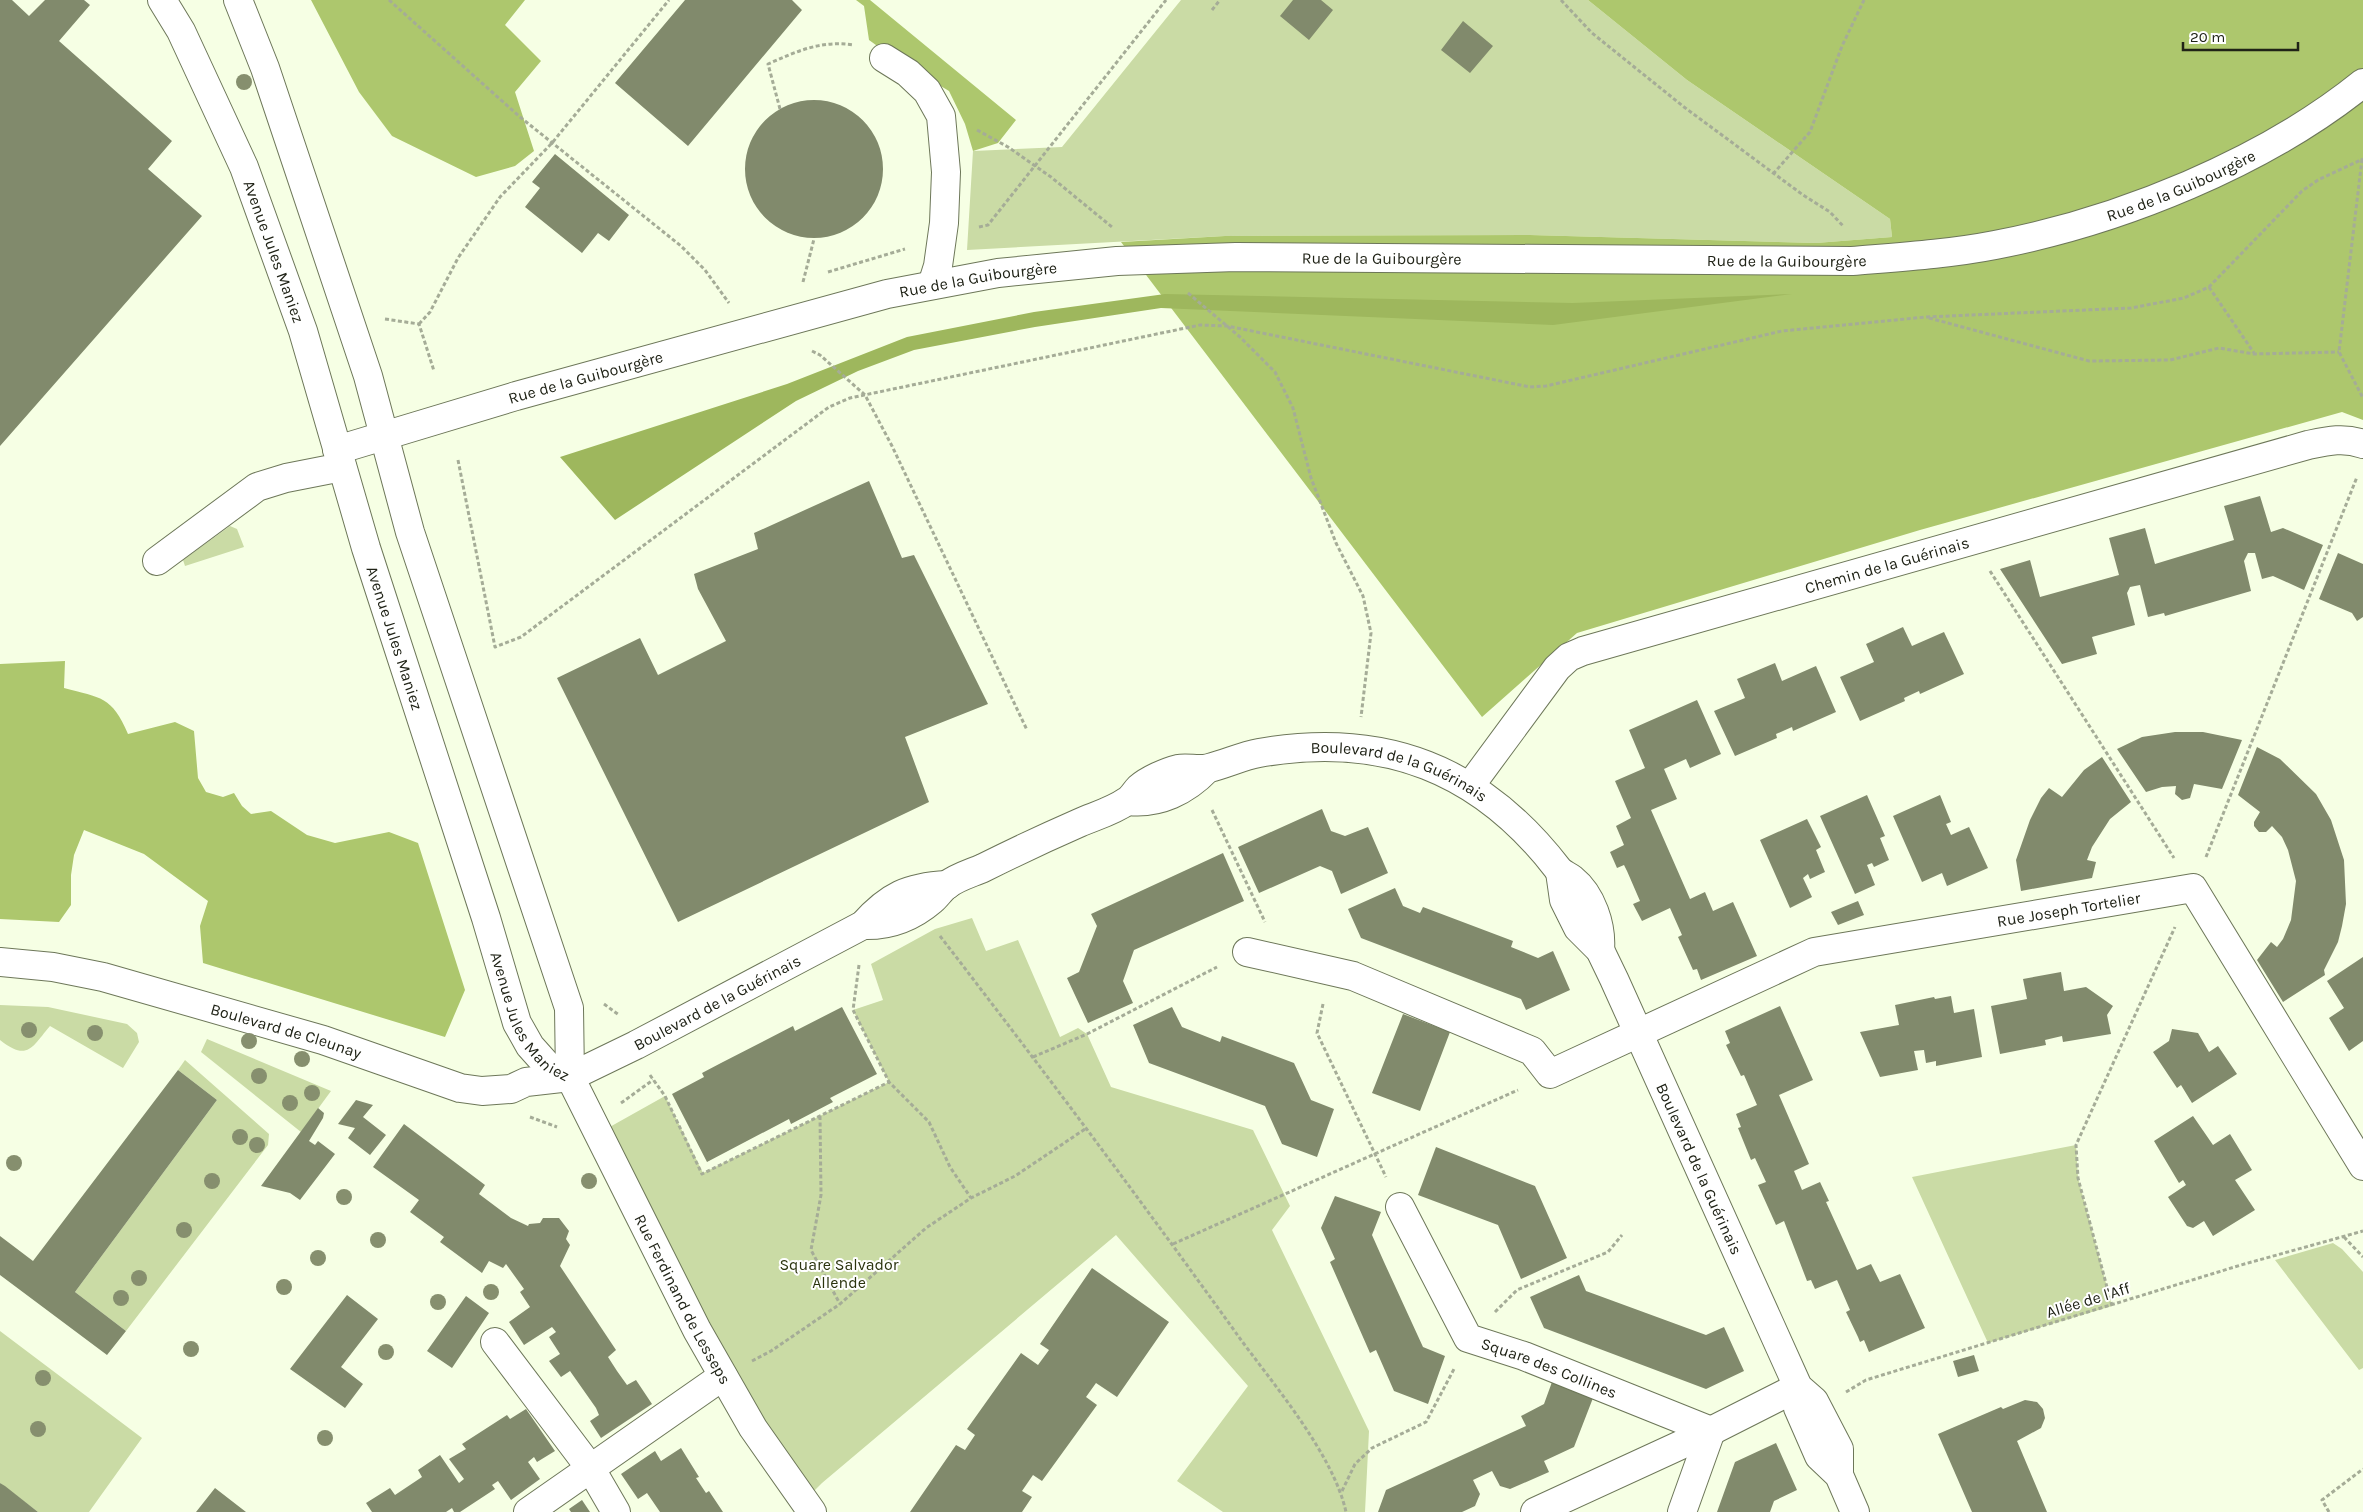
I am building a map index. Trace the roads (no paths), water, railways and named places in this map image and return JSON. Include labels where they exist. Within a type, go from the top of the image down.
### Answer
[{"type":"street","name":"Avenue Jules Maniez","points":[[162,0],[181,32],[244,167],[303,331],[340,459],[518,1023],[530,1046],[547,1065],[570,1077],[569,1008],[410,532],[368,376],[265,68],[238,0]]},
{"type":"street","points":[[884,58],[908,72],[927,91],[941,116],[946,172],[943,230],[938,266],[932,285]]},
{"type":"street","name":"Rue de la Guibourgère","points":[[157,560],[257,486],[340,459],[384,437],[516,396],[887,294],[998,273],[1151,259],[1356,256],[1691,261],[1852,261],[1994,246],[2087,223],[2192,184],[2250,155],[2309,121],[2363,83]]},
{"type":"street","name":"Chemin de la Guérinais","points":[[1470,786],[1557,668],[1569,657],[1583,651],[2308,445],[2334,440],[2353,441],[2363,444]]},
{"type":"street","name":"Boulevard de la Guérinais","points":[[863,925],[879,926],[894,922],[919,910],[947,885],[1048,836],[1129,801],[1145,783],[1178,769],[1202,774],[1256,753],[1295,747],[1357,748],[1415,760],[1470,786],[1519,823],[1560,872],[1572,879],[1586,897],[1597,919],[1601,936],[1600,950],[1798,1387],[1798,1408],[1819,1456],[1839,1475],[1855,1512]]},
{"type":"street","name":"Boulevard de la Guérinais","points":[[570,1077],[636,1045],[863,925],[882,904],[909,890],[927,886],[947,885]]},
{"type":"street","name":"Rue Joseph Tortelier","points":[[1247,952],[1329,969],[1353,976],[1532,1052],[1550,1074],[1814,952],[2193,888],[2363,1166]]},
{"type":"street","name":"Boulevard de Cleunay","points":[[0,962],[53,967],[103,977],[323,1040],[460,1088],[492,1090],[511,1088],[526,1082],[570,1077]]},
{"type":"street","name":"Rue Ferdinand de Lesseps","points":[[570,1077],[697,1330],[753,1428],[812,1512]]},
{"type":"street","name":"Square des Collines","points":[[1400,1207],[1468,1338],[1524,1356],[1711,1431]]},
{"type":"street","points":[[495,1342],[591,1469],[616,1512]]},
{"type":"street","points":[[528,1512],[723,1376]]},
{"type":"street","points":[[1535,1512],[1711,1431],[1798,1387]]},
{"type":"street","name":"Boulevard de la Guérinais","points":[[1798,1387],[1814,1401],[1839,1449],[1839,1475]]},
{"type":"street","points":[[1682,1512],[1711,1431]]},
{"type":"park label","name":"Square Salvador Allende","points":[[839,1273]]}]
